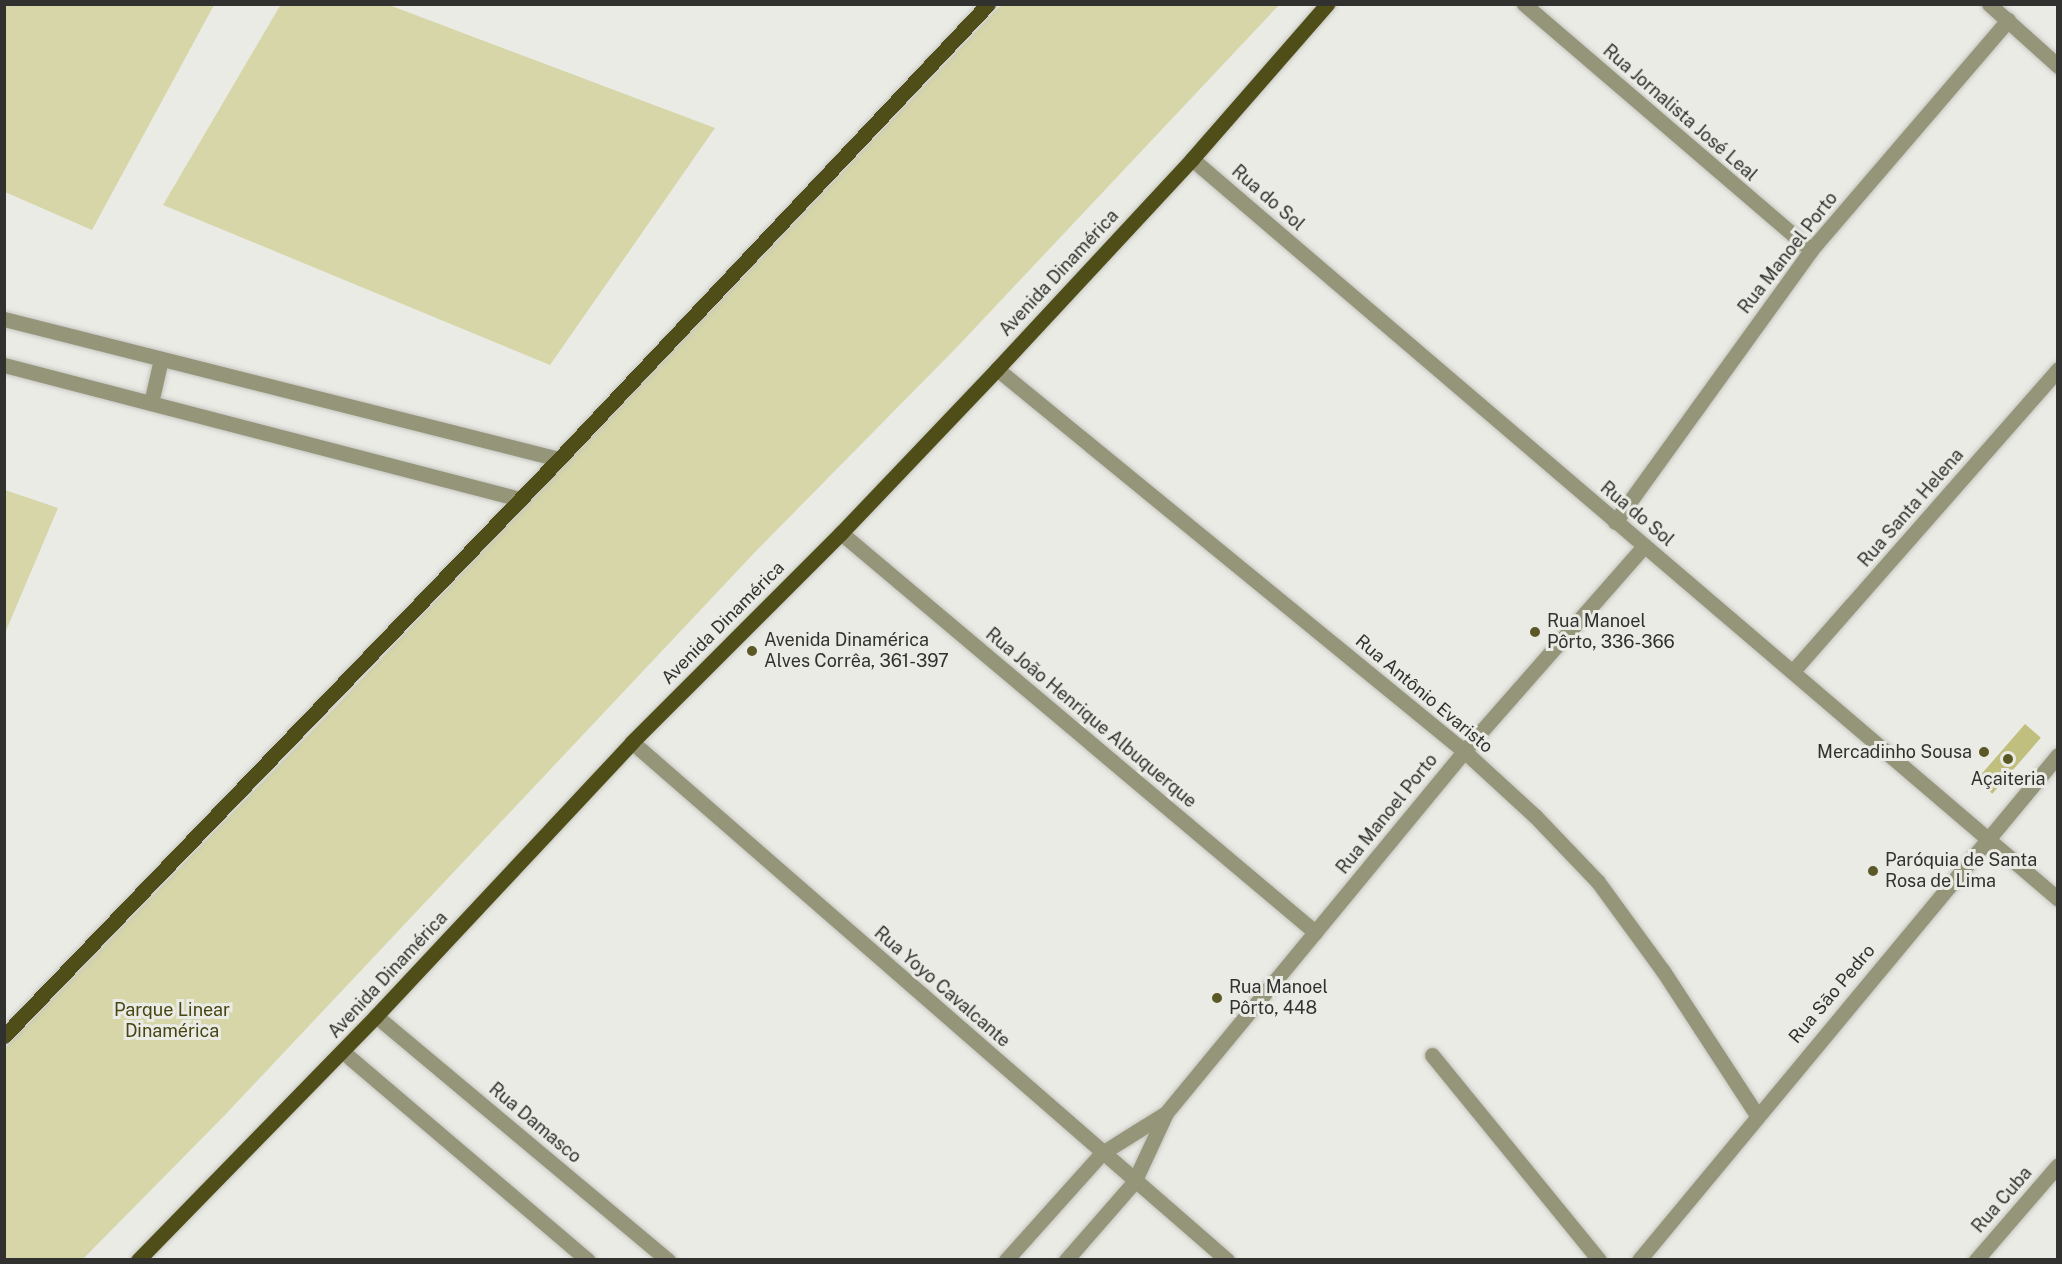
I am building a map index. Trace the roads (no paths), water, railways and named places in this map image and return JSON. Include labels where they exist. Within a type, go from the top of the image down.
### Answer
[{"type":"main road","name":"Avenida Dinamérica","points":[[138,1260],[342,1052],[632,742],[841,533],[1192,159],[1327,4]]},
{"type":"main road","points":[[4,1036],[559,459],[984,6]]},
{"type":"street","name":"Rua Jornalista José Leal","points":[[1524,4],[1811,250]]},
{"type":"street","points":[[1989,4],[2058,66]]},
{"type":"street","name":"Rua Manoel Porto","points":[[1615,522],[1811,250],[2008,20]]},
{"type":"street","name":"Rua do Sol","points":[[1192,159],[2058,899]]},
{"type":"street","points":[[4,319],[559,459]]},
{"type":"street","points":[[151,403],[161,359]]},
{"type":"street","points":[[4,365],[520,499]]},
{"type":"street","name":"Rua Antônio Evaristo","points":[[996,369],[1464,751],[1598,882],[1663,971],[1757,1115]]},
{"type":"street","name":"Rua Santa Helena","points":[[1793,671],[2058,369]]},
{"type":"street","name":"Rua João Henrique Albuquerque","points":[[841,533],[1316,932]]},
{"type":"street","name":"Rua Manoel Porto","points":[[1066,1260],[1134,1182],[1166,1113],[1464,751],[1644,546]]},
{"type":"street","name":"Rua Yoyo Cavalcante","points":[[632,742],[1134,1182],[1227,1260]]},
{"type":"street","name":"Rua São Pedro","points":[[1639,1260],[2058,755]]},
{"type":"street","name":"Rua Damasco","points":[[376,1016],[668,1260]]},
{"type":"street","points":[[342,1052],[588,1260]]},
{"type":"street","points":[[1432,1055],[1599,1260]]},
{"type":"street","name":"Rua Manoel Porto","points":[[1006,1260],[1102,1153],[1166,1113]]},
{"type":"street","name":"Rua Cuba","points":[[1976,1260],[2058,1165]]},
{"type":"place","name":"Rua Manoel Pôrto, 336-366","points":[[1535,632]]},
{"type":"place","name":"Avenida Dinamérica Alves Corrêa, 361-397","points":[[752,651]]},
{"type":"place","name":"Mercadinho Sousa","points":[[1984,752]]},
{"type":"place","name":"Açaiteria","points":[[2008,759]]},
{"type":"place","name":"Paróquia de Santa Rosa de Lima","points":[[1873,871]]},
{"type":"place","name":"Rua Manoel Pôrto, 448","points":[[1217,998]]},
{"type":"park label","name":"Parque Linear Dinamérica","points":[[172,1021]]}]
